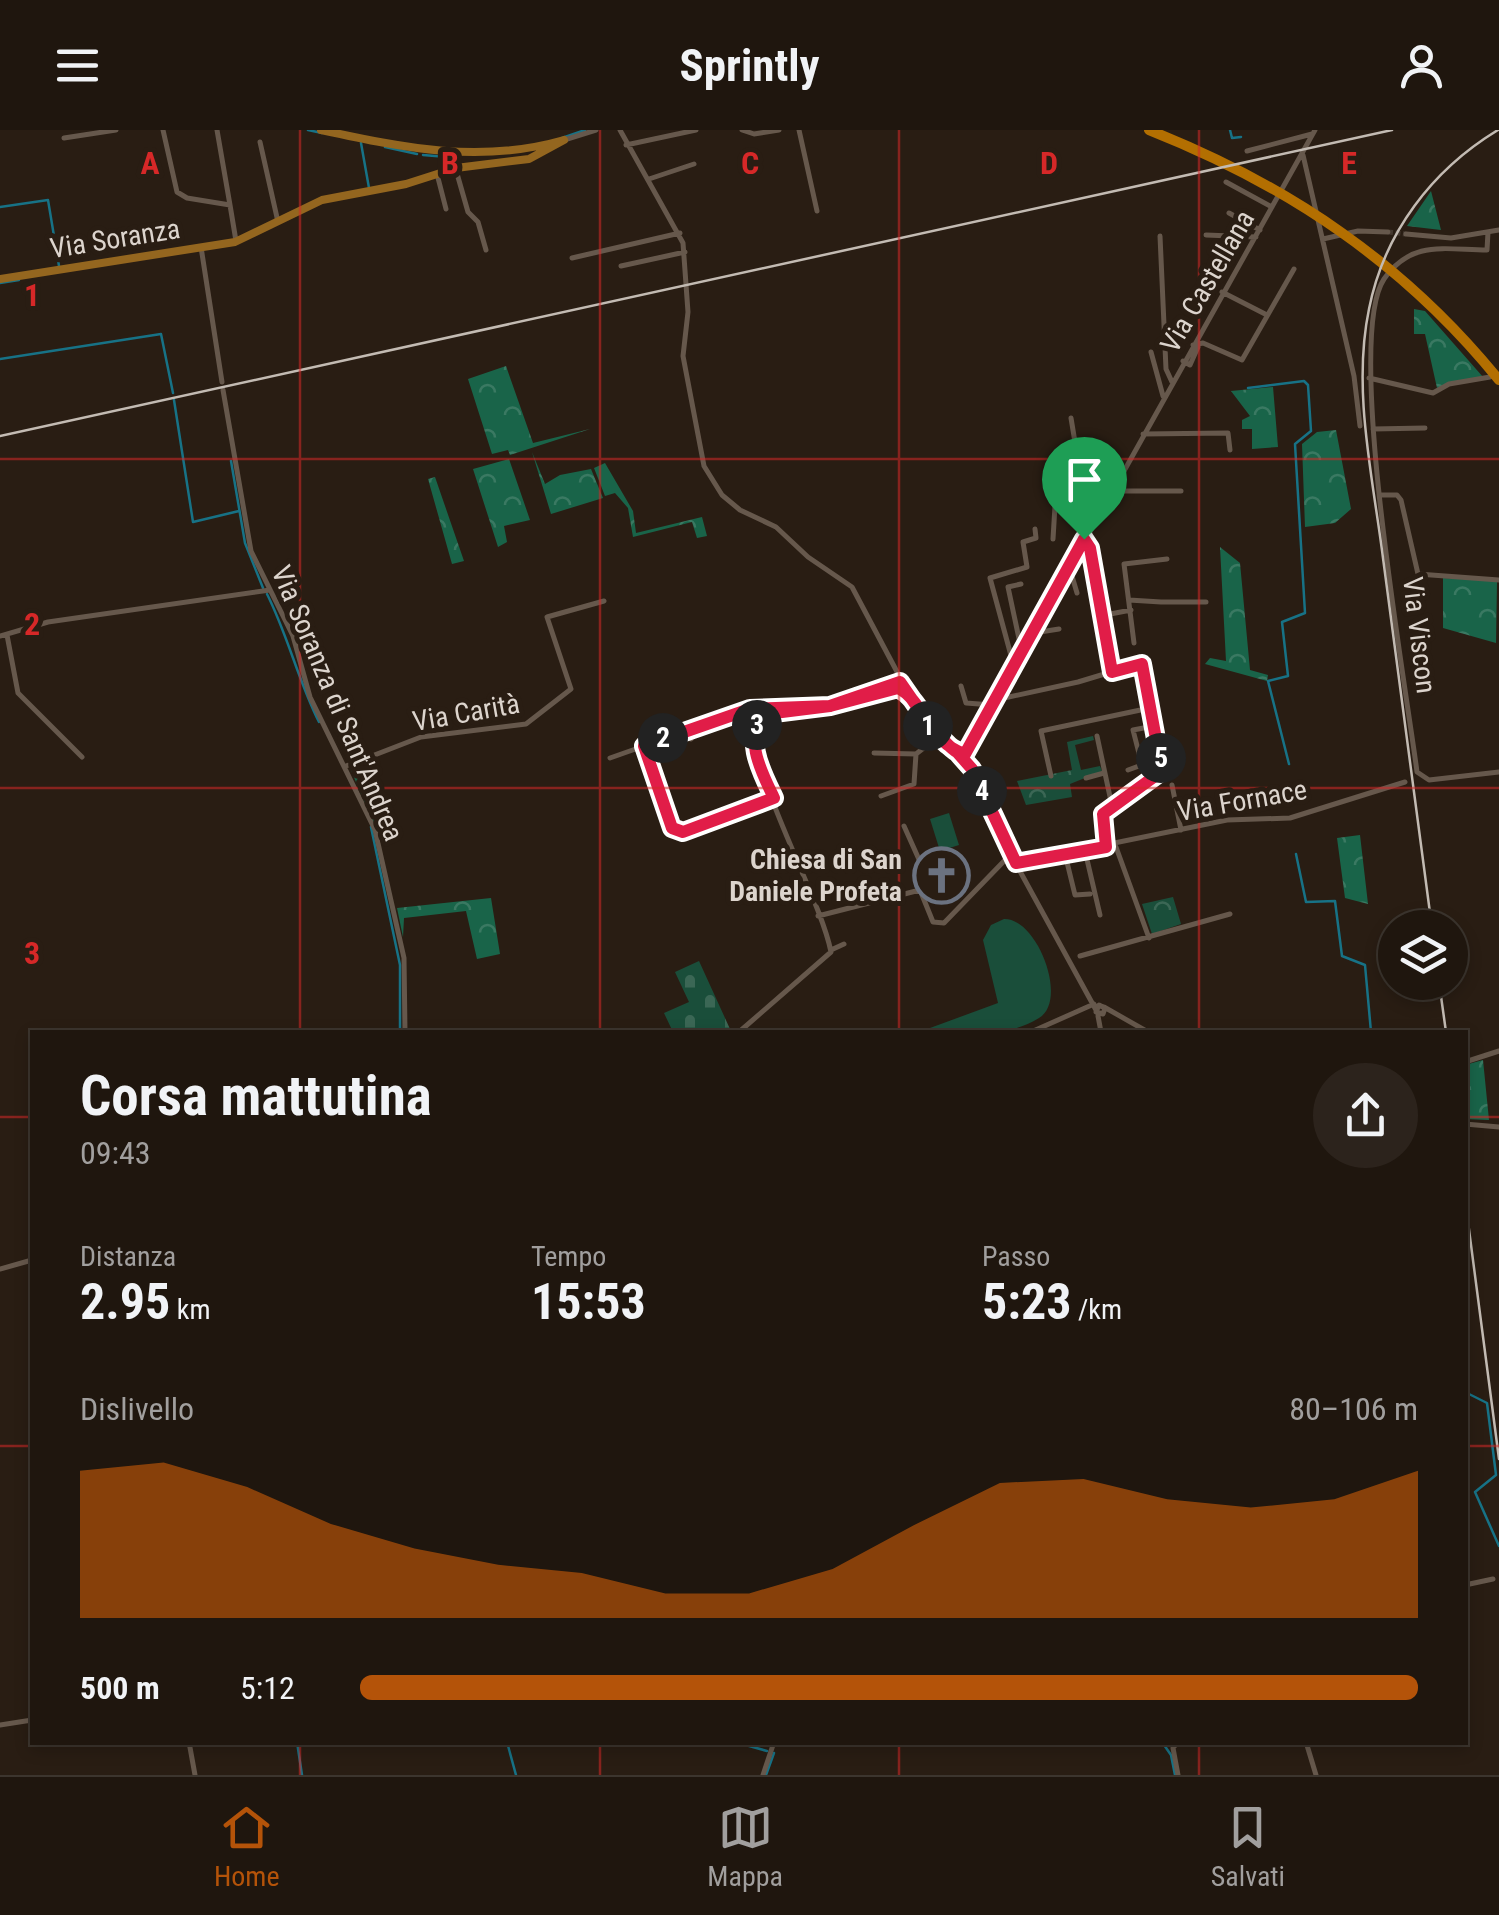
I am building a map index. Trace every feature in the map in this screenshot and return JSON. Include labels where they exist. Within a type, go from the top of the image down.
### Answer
[{"type":"highway","points":[[1149,130],[1207,151]]},
{"type":"highway","points":[[1164,130],[1314,211],[1405,275],[1496,376]]},
{"type":"main road","points":[[321,130],[449,154],[511,152],[564,140]]},
{"type":"main road","name":"Via Soranza","points":[[0,279],[236,242],[322,200],[456,168],[529,159],[564,140]]},
{"type":"street","points":[[64,138],[116,130]]},
{"type":"street","name":"Via Soranza","points":[[163,130],[180,196],[230,205]]},
{"type":"street","points":[[217,130],[236,242]]},
{"type":"street","points":[[564,140],[596,130]]},
{"type":"street","points":[[620,130],[680,233],[685,252],[683,356],[704,466],[722,495],[740,510],[776,528],[860,596],[898,681],[938,735],[965,757],[972,769],[1011,863],[1026,883],[1057,945],[1100,1010],[1100,1030]]},
{"type":"street","points":[[626,145],[696,130]]},
{"type":"street","points":[[742,130],[754,134],[778,130]]},
{"type":"street","points":[[798,130],[817,211]]},
{"type":"street","points":[[1286,130],[1287,140]]},
{"type":"street","points":[[1247,151],[1314,132]]},
{"type":"street","name":"Via Castellana","points":[[965,757],[1021,648],[1314,132]]},
{"type":"street","points":[[260,142],[279,222]]},
{"type":"street","points":[[1304,152],[1360,426]]},
{"type":"street","points":[[649,179],[694,164]]},
{"type":"street","points":[[456,168],[468,212],[478,222],[486,250]]},
{"type":"street","points":[[437,174],[446,209]]},
{"type":"street","points":[[1226,182],[1272,208]]},
{"type":"street","points":[[1229,213],[1260,230]]},
{"type":"street","points":[[1323,239],[1358,230],[1388,232]]},
{"type":"street","name":"Via Viscon","points":[[1406,234],[1450,238],[1499,230]]},
{"type":"street","name":"Via Viscon","points":[[1488,232],[1487,250],[1439,245],[1416,251],[1389,274],[1376,302],[1368,378],[1417,772],[1422,778],[1499,772]]},
{"type":"street","points":[[572,258],[680,233]]},
{"type":"street","points":[[1206,235],[1256,237]]},
{"type":"street","points":[[1160,236],[1166,369],[1172,382]]},
{"type":"street","name":"Via Soranza di Sant'Andrea","points":[[201,247],[248,535],[292,636],[310,697],[372,821],[405,966],[405,1030]]},
{"type":"street","points":[[621,266],[685,252]]},
{"type":"street","points":[[1195,346],[1203,342],[1236,361],[1243,359],[1294,269]]},
{"type":"street","points":[[1222,292],[1268,315]]},
{"type":"street","points":[[1151,352],[1159,394],[1164,397]]},
{"type":"street","points":[[1368,378],[1432,394],[1449,384],[1496,376]]},
{"type":"street","points":[[1072,418],[1085,504],[1093,522]]},
{"type":"street","points":[[1374,429],[1424,428]]},
{"type":"street","points":[[1142,434],[1228,432],[1230,450]]},
{"type":"street","points":[[1111,491],[1181,491]]},
{"type":"street","name":"Via Viscon","points":[[1381,495],[1400,497],[1418,574],[1499,580]]},
{"type":"street","points":[[1053,539],[1055,506],[1085,504]]},
{"type":"street","points":[[1013,663],[990,578],[1027,567],[1023,542],[1036,538],[1036,530]]},
{"type":"street","points":[[1084,539],[1112,672]]},
{"type":"street","points":[[1079,548],[1090,554]]},
{"type":"street","points":[[1134,643],[1126,562],[1167,559]]},
{"type":"street","points":[[1069,566],[1076,594]]},
{"type":"street","points":[[1021,584],[1008,586],[1021,648]]},
{"type":"street","points":[[82,757],[17,690],[3,636],[48,622],[270,590]]},
{"type":"street","points":[[1129,600],[1206,602]]},
{"type":"street","name":"Via Carità","points":[[346,766],[422,737],[534,720],[571,689],[547,617],[604,602]]},
{"type":"street","points":[[1100,616],[1130,610]]},
{"type":"street","points":[[1033,628],[1040,632],[1058,629]]},
{"type":"street","points":[[961,686],[966,703],[993,702],[1142,664],[1162,776],[1102,817],[1106,847]]},
{"type":"street","points":[[743,721],[756,710],[830,706],[886,689],[898,681]]},
{"type":"street","points":[[898,681],[908,693]]},
{"type":"street","points":[[1051,776],[1041,731],[1151,708]]},
{"type":"street","points":[[754,739],[756,710]]},
{"type":"street","points":[[610,758],[686,728],[728,718],[758,722],[774,711]]},
{"type":"street","points":[[743,721],[754,739],[760,768],[831,952]]},
{"type":"street","points":[[1142,765],[1133,730],[1154,726]]},
{"type":"street","points":[[686,728],[690,739]]},
{"type":"street","points":[[874,753],[916,754],[938,735]]},
{"type":"street","points":[[1096,736],[1112,807]]},
{"type":"street","points":[[644,746],[676,830],[774,798]]},
{"type":"street","points":[[881,796],[914,784],[916,754]]},
{"type":"street","points":[[1128,770],[1161,758]]},
{"type":"street","points":[[1086,778],[1104,772]]},
{"type":"street","name":"Via Fornace","points":[[920,890],[932,922],[944,924],[994,874],[1011,863],[1119,845],[1228,820],[1290,818],[1405,782]]},
{"type":"street","points":[[1172,786],[1180,830]]},
{"type":"street","points":[[818,916],[920,890],[930,884],[904,826]]},
{"type":"street","points":[[1119,845],[1149,938]]},
{"type":"street","points":[[1085,851],[1100,915]]},
{"type":"street","points":[[1065,854],[1075,894],[1090,894]]},
{"type":"street","points":[[1080,956],[1230,914]]},
{"type":"street","points":[[743,1030],[844,944]]},
{"type":"street","points":[[1037,1030],[1100,1010],[1144,1030]]},
{"type":"street","points":[[1468,1061],[1499,1051]]},
{"type":"street","points":[[1468,1124],[1499,1127]]},
{"type":"street","points":[[0,1269],[30,1261]]},
{"type":"street","points":[[1468,1584],[1493,1578]]},
{"type":"street","points":[[0,1725],[30,1720]]},
{"type":"street","points":[[190,1745],[195,1775]]},
{"type":"street","points":[[763,1775],[773,1745]]},
{"type":"street","points":[[1176,1745],[1178,1775]]},
{"type":"street","points":[[1307,1745],[1316,1775]]},
{"type":"green space","points":[[1431,191],[1441,230],[1407,226]]},
{"type":"green space","points":[[1414,309],[1425,311],[1483,377],[1437,388],[1425,334],[1414,334]]},
{"type":"green space","points":[[506,366],[533,443],[590,429],[510,455],[508,450],[492,454],[468,379]]},
{"type":"green space","points":[[1273,387],[1278,447],[1252,449],[1252,429],[1242,429],[1242,420],[1250,416],[1231,391]]},
{"type":"green space","points":[[1336,430],[1351,509],[1335,523],[1305,527],[1302,444],[1317,432]]},
{"type":"green space","points":[[532,452],[545,484],[560,475],[591,469],[603,498],[551,514]]},
{"type":"green space","points":[[509,459],[530,520],[504,526],[507,542],[498,547],[473,469]]},
{"type":"green space","points":[[605,463],[633,511],[636,533],[702,517],[707,536],[697,538],[692,522],[633,537],[628,508],[615,493],[605,496],[594,468]]},
{"type":"green space","points":[[435,477],[464,561],[452,564],[428,479]]},
{"type":"green space","points":[[1220,547],[1240,563],[1250,670],[1268,675],[1267,681],[1205,664],[1210,658],[1226,661]]},
{"type":"green space","points":[[1443,578],[1497,581],[1496,643],[1443,628]]},
{"type":"green space","points":[[1093,736],[1094,740],[1075,745],[1081,770],[1100,766],[1102,771],[1070,784],[1072,797],[1026,805],[1017,781],[1072,770],[1067,742]]},
{"type":"green space","points":[[378,755],[361,765],[380,838],[350,768]]},
{"type":"green space","points":[[949,813],[959,845],[940,851],[930,819]]},
{"type":"green space","points":[[1360,835],[1368,904],[1345,898],[1337,838]]},
{"type":"green space","points":[[1173,897],[1181,924],[1152,934],[1142,904]]},
{"type":"green space","points":[[491,898],[500,954],[477,959],[466,911],[404,918],[403,937],[397,908]]},
{"type":"green space","points":[[1004,919],[1016,922],[1037,945],[1050,979],[1047,1009],[1039,1018],[1014,1029],[931,1030],[998,1003],[983,940],[991,925]]},
{"type":"green space","points":[[699,961],[730,1029],[672,1030],[664,1013],[689,1002],[675,972]]},
{"type":"green space","points":[[1483,1060],[1489,1120],[1468,1119],[1468,1064]]},
{"type":"waterway","points":[[308,130],[322,133]]},
{"type":"waterway","points":[[562,138],[585,130]]},
{"type":"waterway","points":[[1230,130],[1232,138],[1241,137]]},
{"type":"waterway","points":[[361,143],[369,188]]},
{"type":"waterway","points":[[385,147],[417,154]]},
{"type":"waterway","points":[[423,155],[447,157],[457,164]]},
{"type":"waterway","points":[[0,207],[48,200],[59,266]]},
{"type":"waterway","points":[[0,283],[19,280]]},
{"type":"waterway","points":[[0,359],[161,334],[173,393]]},
{"type":"waterway","points":[[1248,388],[1304,381],[1308,385],[1311,431],[1295,444],[1305,613],[1282,622],[1288,676],[1268,681],[1289,764]]},
{"type":"waterway","points":[[174,400],[193,522],[239,511]]},
{"type":"waterway","points":[[231,461],[245,543],[263,588]]},
{"type":"waterway","points":[[267,594],[319,722]]},
{"type":"waterway","points":[[371,827],[400,965],[400,1030]]},
{"type":"waterway","points":[[1296,854],[1306,902],[1335,901],[1342,956],[1365,965],[1371,1030]]},
{"type":"waterway","points":[[1468,1394],[1487,1403],[1496,1475],[1475,1492],[1499,1546]]},
{"type":"waterway","points":[[297,1745],[302,1775]]},
{"type":"waterway","points":[[508,1745],[516,1775]]},
{"type":"waterway","points":[[746,1745],[767,1751]]},
{"type":"waterway","points":[[1164,1745],[1171,1755],[1175,1775]]},
{"type":"waterway","points":[[766,1775],[774,1753]]},
{"type":"tunnel","points":[[1388,232],[1406,234]]},
{"type":"railway","points":[[0,436],[1392,130]]},
{"type":"railway","points":[[1430,910],[1366,434],[1364,340],[1376,281],[1414,206],[1452,164],[1498,130]]},
{"type":"railway","points":[[1442,1000],[1446,1030]]},
{"type":"railway","points":[[1468,1222],[1499,1459]]},
{"type":"place","name":"Chiesa di San Daniele Profeta","points":[[941,875]]},
{"type":"route","points":[[1084,539],[965,754],[956,752],[939,736],[930,730],[906,692],[898,688],[886,689],[830,706],[746,710],[728,718],[705,721],[644,746],[672,828],[683,832],[774,798],[760,768],[754,739],[756,726],[766,714],[830,706],[900,682],[912,694],[936,734],[939,736],[953,750],[956,752],[957,752],[962,761],[972,769],[1016,863],[1106,847],[1103,814],[1162,776],[1162,771],[1142,664],[1112,672],[1090,548],[1084,539]]}]
